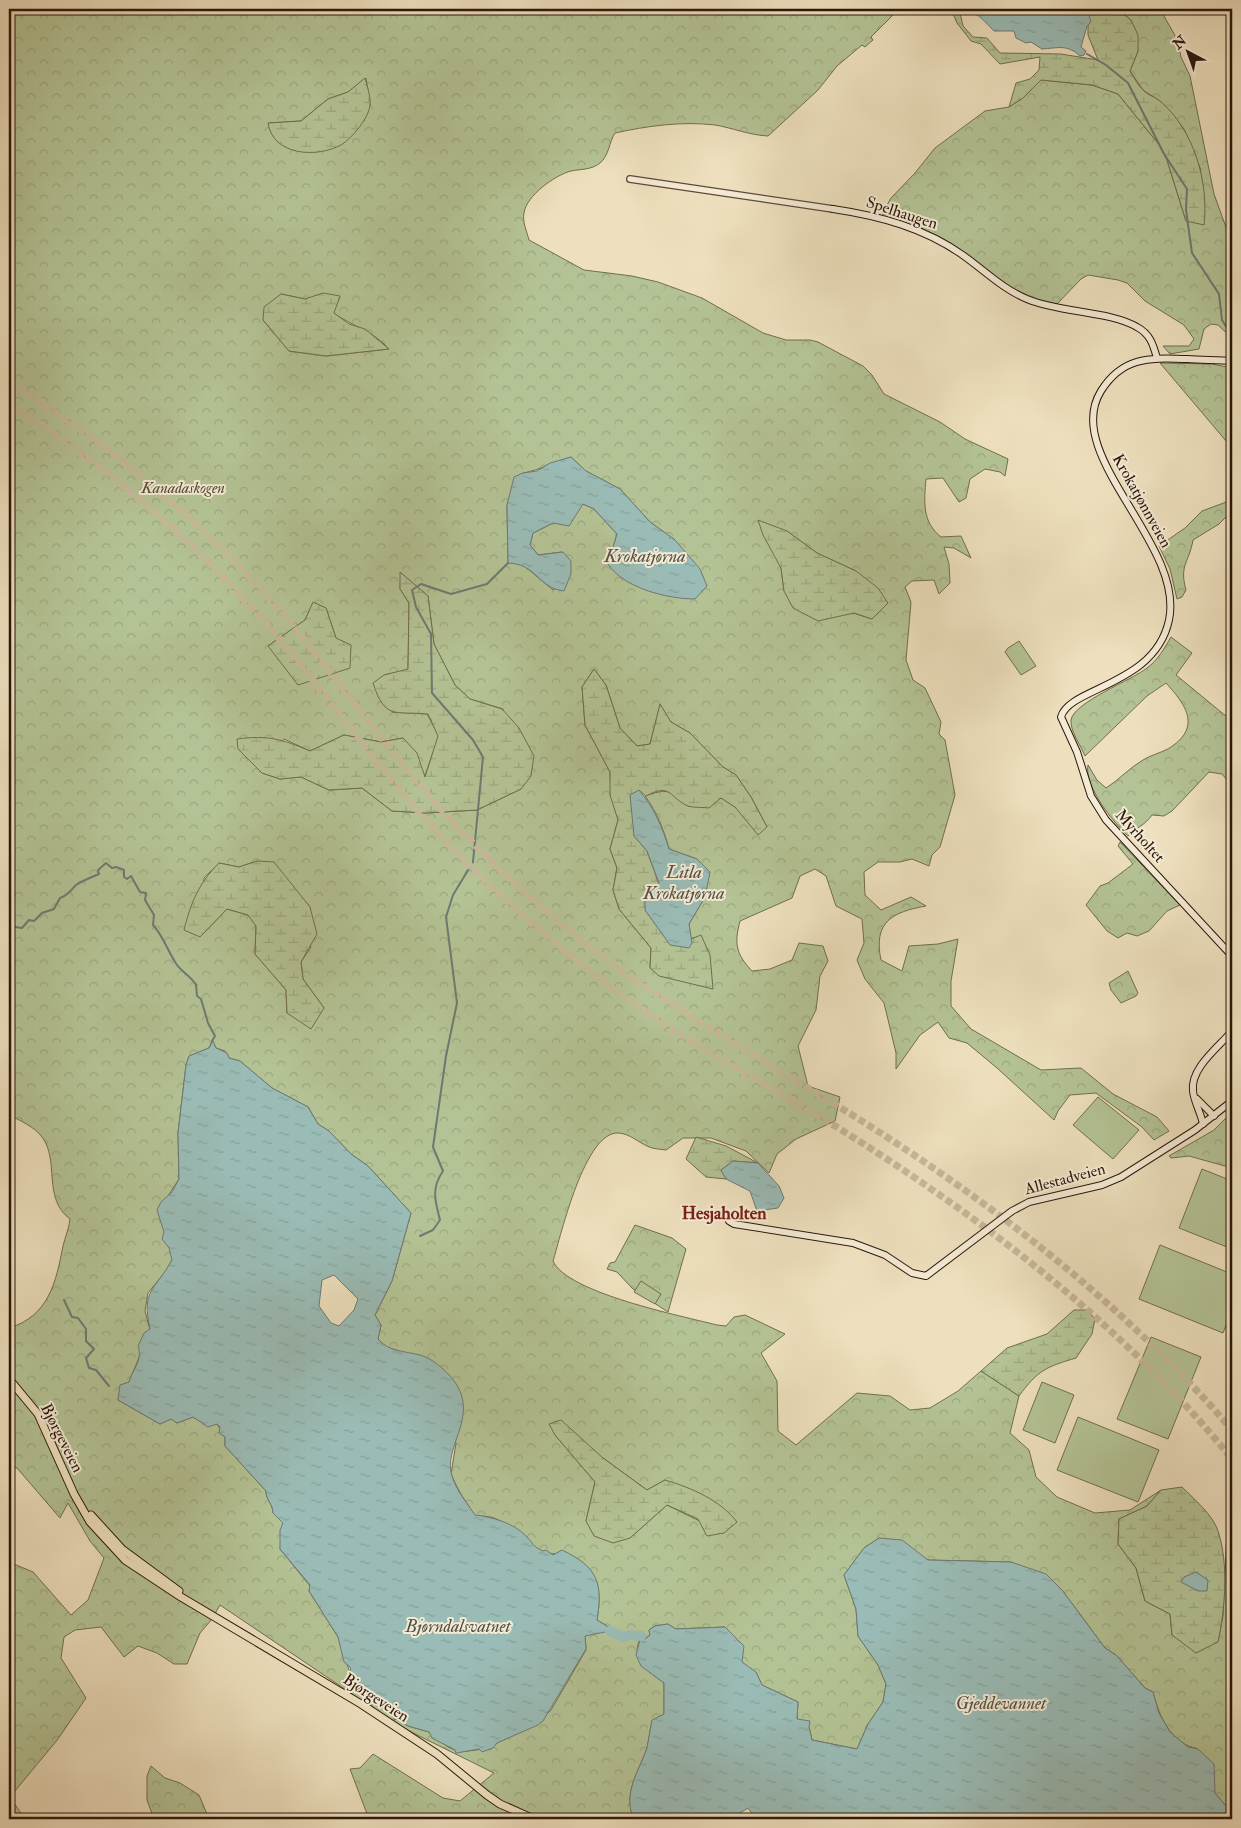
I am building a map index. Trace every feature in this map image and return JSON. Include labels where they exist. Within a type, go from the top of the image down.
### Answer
[{"type":"main road","name":"Spelhaugen","points":[[833,209],[890,220],[937,238],[996,281],[1025,298],[1055,308],[1122,321],[1137,326],[1150,337],[1157,358]]},
{"type":"main road","name":"Krokatjønnveien","points":[[1062,714],[1070,705],[1138,668],[1156,650],[1167,630],[1171,600],[1166,575],[1099,452],[1092,427],[1095,404],[1099,393],[1114,374],[1140,360],[1157,358],[1232,361]]},
{"type":"main road","name":"Myrholtet","points":[[1062,714],[1061,721],[1076,752],[1091,796],[1106,820],[1232,956]]},
{"type":"main road","points":[[1232,1031],[1195,1077],[1194,1096],[1203,1124],[1232,1101]]},
{"type":"main road","points":[[1194,1096],[1214,1116]]},
{"type":"main road","name":"Allestadveien","points":[[725,1213],[729,1221],[734,1224],[859,1244],[885,1255],[912,1273],[921,1276],[928,1275],[992,1224],[1017,1208],[1046,1198],[1102,1185],[1121,1177],[1203,1124]]},
{"type":"main road","name":"Bjørgeveien","points":[[9,1379],[38,1414],[72,1486],[94,1520],[122,1549],[199,1606],[361,1704],[436,1754],[500,1804],[534,1819]]},
{"type":"street","name":"Spelhaugen","points":[[630,179],[833,209]]},
{"type":"green space","name":"Kanadaskogen","points":[[9,9],[899,9],[871,37],[873,40],[865,47],[862,45],[837,66],[818,90],[768,136],[703,124],[652,126],[615,133],[605,157],[600,163],[590,168],[564,173],[536,193],[526,206],[525,226],[529,240],[584,270],[632,276],[658,282],[702,298],[763,333],[786,340],[818,342],[863,366],[872,375],[884,394],[940,422],[965,439],[1008,459],[1005,476],[1000,472],[985,469],[970,479],[966,498],[959,502],[943,478],[926,479],[925,504],[930,525],[941,537],[961,536],[971,558],[954,548],[944,547],[949,564],[950,583],[939,594],[934,580],[912,581],[905,587],[911,602],[906,660],[913,680],[925,688],[941,722],[939,734],[945,740],[955,795],[940,847],[932,855],[929,866],[912,859],[900,862],[878,862],[864,872],[865,895],[881,910],[911,897],[926,906],[914,908],[888,921],[880,936],[881,960],[902,971],[909,946],[938,944],[958,939],[951,981],[951,1006],[971,1029],[1041,1070],[1081,1068],[1113,1094],[1157,1117],[1169,1131],[1154,1140],[1142,1127],[1096,1093],[1070,1095],[1054,1120],[967,1043],[949,1038],[938,1022],[920,1035],[896,1069],[896,1053],[884,1003],[865,979],[857,960],[864,943],[862,919],[836,906],[826,876],[815,869],[800,876],[792,898],[740,921],[737,942],[740,954],[752,971],[770,969],[792,960],[799,943],[823,946],[828,961],[820,976],[816,1010],[798,1046],[808,1086],[840,1097],[835,1121],[796,1139],[777,1154],[769,1173],[746,1151],[711,1138],[683,1138],[666,1150],[649,1147],[630,1136],[619,1133],[607,1137],[595,1148],[585,1165],[568,1208],[553,1261],[563,1273],[580,1283],[627,1302],[726,1326],[734,1317],[745,1315],[785,1334],[761,1353],[777,1381],[778,1431],[796,1445],[857,1393],[890,1396],[910,1410],[930,1408],[958,1391],[981,1371],[1019,1396],[1010,1433],[1029,1450],[1036,1477],[1057,1497],[1095,1513],[1130,1510],[1161,1490],[1147,1506],[1119,1519],[1118,1544],[1136,1568],[1145,1601],[1170,1614],[1172,1635],[1184,1642],[1218,1641],[1223,1616],[1227,1530],[1232,1543],[1232,1813],[1215,1793],[1198,1749],[1188,1746],[1173,1735],[1162,1719],[1153,1692],[1145,1688],[1116,1655],[1105,1648],[1062,1590],[1011,1562],[928,1560],[879,1538],[864,1548],[844,1575],[856,1609],[858,1636],[878,1665],[886,1684],[883,1702],[868,1724],[857,1749],[812,1740],[809,1727],[797,1719],[798,1702],[762,1685],[756,1672],[742,1663],[725,1627],[676,1629],[668,1624],[655,1626],[649,1630],[650,1635],[645,1639],[641,1637],[638,1645],[637,1652],[642,1664],[664,1683],[664,1714],[652,1721],[647,1748],[633,1783],[630,1801],[634,1819],[369,1819],[350,1769],[360,1768],[373,1754],[443,1798],[460,1801],[494,1773],[401,1727],[220,1605],[212,1619],[200,1633],[187,1664],[174,1664],[157,1653],[138,1646],[124,1657],[101,1627],[75,1630],[64,1637],[61,1658],[86,1698],[58,1739],[10,1797],[25,1819],[9,1819],[9,1562],[33,1572],[71,1615],[88,1600],[104,1558],[90,1541],[68,1503],[60,1518],[17,1468],[9,1466],[9,1328],[23,1323],[33,1315],[48,1296],[57,1272],[70,1219],[61,1210],[56,1201],[50,1157],[42,1137],[31,1127],[9,1115]],"holes":[[[366,78],[370,105],[364,121],[269,123],[301,121],[328,99],[348,92]],[[281,294],[305,299],[340,297],[333,313],[370,333],[389,349],[326,356],[289,351],[263,320]],[[571,457],[586,471],[620,489],[650,522],[675,540],[608,564],[617,534],[594,509],[583,504],[533,533],[530,545],[538,555],[562,552],[553,590],[522,564],[508,562],[507,505],[523,473]],[[787,531],[817,553],[856,571],[872,619],[784,591],[781,568]],[[401,573],[428,596],[434,644],[455,685],[470,699],[503,709],[521,789],[477,810],[425,813],[392,811],[362,788],[329,790],[301,777],[280,779],[262,773],[284,739],[310,751],[344,735],[381,742],[403,738],[424,778],[439,736],[427,714],[392,712],[384,675],[408,670],[409,603],[400,589]],[[313,603],[326,608],[336,638],[268,646],[305,620]],[[594,669],[606,685],[620,728],[637,746],[650,744],[660,705],[671,722],[690,733],[723,767],[736,775],[751,797],[767,827],[721,798],[688,806],[672,794],[664,791],[645,796],[660,821],[669,849],[697,859],[705,897],[689,924],[691,939],[695,938],[650,967],[651,948],[619,909],[613,890],[617,868],[610,849],[618,820],[611,795],[610,772],[585,725],[582,687]],[[257,861],[311,947],[301,962],[303,979],[324,1008],[287,1013],[286,990],[255,954],[256,925],[248,915],[227,909],[200,937],[204,878],[219,863],[239,867]],[[212,1041],[216,1048],[225,1051],[229,1058],[240,1061],[272,1088],[308,1107],[318,1124],[329,1131],[351,1154],[368,1166],[411,1213],[392,1281],[375,1315],[381,1325],[378,1339],[384,1346],[402,1352],[456,1443],[451,1474],[475,1516],[492,1517],[503,1522],[526,1542],[542,1552],[552,1554],[564,1552],[584,1564],[595,1578],[599,1597],[597,1620],[607,1626],[585,1635],[586,1650],[543,1721],[497,1743],[492,1748],[460,1752],[448,1747],[429,1732],[408,1726],[383,1708],[350,1673],[338,1637],[309,1591],[310,1586],[280,1549],[283,1523],[273,1513],[266,1491],[225,1446],[225,1437],[217,1424],[200,1421],[193,1417],[177,1423],[171,1419],[160,1424],[118,1400],[121,1385],[129,1382],[150,1330],[145,1311],[148,1293],[172,1260],[173,1239],[168,1196],[179,1179],[178,1133],[186,1065],[189,1056],[209,1048]],[[555,1435],[603,1458],[647,1490],[665,1480],[724,1533],[667,1505],[630,1538],[586,1521],[595,1482]]]},
{"type":"green space","points":[[951,9],[959,9],[963,26],[973,37],[987,38],[1000,53],[1061,54],[1098,60],[1088,35],[1088,14],[1083,9],[1117,9],[1131,20],[1138,35],[1138,51],[1130,71],[1147,94],[1160,101],[1172,113],[1190,142],[1197,158],[1204,192],[1204,225],[1186,221],[1167,160],[1161,147],[1118,94],[1092,85],[1041,80],[1023,98],[1009,107],[1016,83],[1030,79],[1039,70],[1040,57],[1000,64],[981,44],[971,41],[957,23]]},
{"type":"green space","points":[[1117,9],[1160,9],[1177,39],[1181,57],[1190,76],[1214,194],[1232,239],[1232,338],[1218,325],[1211,324],[1204,329],[1199,349],[1170,354],[1163,346],[1189,346],[1194,339],[1184,325],[1145,301],[1127,283],[1088,275],[1081,279],[1057,304],[1022,296],[945,240],[903,219],[882,214],[891,198],[915,173],[935,148],[985,111],[1009,107],[1023,98],[1041,80],[1092,85],[1118,94],[1161,147],[1167,160],[1186,221],[1201,170],[1184,129],[1160,101],[1143,90],[1130,71],[1138,51],[1131,20]]},
{"type":"green space","points":[[365,78],[370,99],[367,116],[350,138],[341,145],[320,152],[297,151],[287,148],[278,142],[272,134],[268,123],[301,121],[328,99],[348,92]]},
{"type":"green space","points":[[323,293],[340,296],[334,313],[349,324],[365,329],[389,349],[326,356],[289,351],[263,320],[264,307],[281,294],[305,299]]},
{"type":"green space","points":[[1160,363],[1212,364],[1232,368],[1232,448]]},
{"type":"green space","points":[[1232,497],[1232,511],[1219,524],[1193,540],[1184,569],[1186,590],[1182,597],[1177,599],[1170,569],[1159,546],[1185,528],[1202,511],[1229,501]]},
{"type":"green space","points":[[758,520],[787,531],[817,553],[856,571],[878,588],[888,603],[872,619],[854,613],[818,621],[793,608],[784,591],[781,568],[763,535]]},
{"type":"green space","points":[[400,572],[428,596],[434,644],[455,685],[470,699],[502,709],[519,728],[534,756],[531,776],[521,789],[477,810],[425,813],[392,811],[362,788],[329,790],[301,777],[280,779],[262,773],[238,749],[237,739],[248,738],[275,739],[310,751],[344,735],[381,742],[403,738],[417,753],[425,777],[438,736],[428,714],[392,711],[382,703],[373,683],[384,675],[408,669],[409,603],[400,589]]},
{"type":"green space","points":[[313,602],[326,608],[336,638],[351,645],[350,668],[298,685],[268,646],[305,620]]},
{"type":"green space","points":[[1171,637],[1192,653],[1176,675],[1232,721],[1232,786],[1222,774],[1209,772],[1172,811],[1164,816],[1152,815],[1128,836],[1108,813],[1095,793],[1090,783],[1088,765],[1097,780],[1106,788],[1138,763],[1168,749],[1179,741],[1188,725],[1185,708],[1166,683],[1147,696],[1085,756],[1074,734],[1071,720],[1082,706],[1092,699],[1151,665]]},
{"type":"green space","points":[[1019,641],[1036,666],[1021,675],[1005,652]]},
{"type":"green space","points":[[594,669],[606,685],[620,728],[637,746],[650,744],[660,704],[671,722],[690,733],[723,767],[736,775],[751,797],[767,827],[758,835],[735,807],[721,798],[709,808],[693,807],[682,803],[666,791],[654,792],[646,796],[639,790],[634,836],[647,851],[659,884],[645,910],[671,945],[692,943],[691,939],[701,935],[710,955],[713,989],[659,976],[650,968],[651,948],[619,909],[613,890],[617,868],[610,849],[618,820],[610,795],[610,772],[585,725],[582,687]]},
{"type":"green space","points":[[1120,842],[1180,905],[1167,911],[1149,931],[1137,936],[1127,933],[1118,938],[1107,931],[1086,905],[1100,886],[1108,883],[1133,864],[1118,846]]},
{"type":"green space","points":[[257,861],[274,862],[310,907],[317,934],[301,962],[303,979],[324,1008],[311,1029],[287,1013],[286,990],[255,954],[256,926],[248,915],[227,909],[200,937],[184,930],[201,886],[219,863],[239,867]]},
{"type":"green space","points":[[1128,971],[1138,993],[1136,996],[1121,1003],[1111,990],[1109,983]]},
{"type":"green space","points":[[1098,1097],[1139,1130],[1113,1159],[1073,1125]]},
{"type":"green space","points":[[1232,1112],[1232,1168],[1189,1156],[1171,1158],[1169,1156],[1214,1130]]},
{"type":"green space","points":[[696,1137],[726,1146],[758,1163],[733,1161],[721,1170],[726,1179],[706,1177],[686,1159]]},
{"type":"green space","points":[[1202,1169],[1232,1181],[1232,1249],[1179,1228]]},
{"type":"green space","points":[[635,1225],[672,1238],[686,1249],[668,1312],[633,1289],[617,1272],[607,1269],[610,1263],[615,1262]]},
{"type":"green space","points":[[1160,1245],[1232,1274],[1232,1310],[1223,1333],[1139,1299]]},
{"type":"green space","points":[[641,1281],[661,1294],[655,1304],[634,1292]]},
{"type":"green space","points":[[1074,1310],[1087,1310],[1095,1319],[1092,1334],[1076,1358],[1050,1367],[1037,1375],[1019,1396],[981,1371],[1007,1348],[1047,1334]]},
{"type":"green space","points":[[1151,1337],[1201,1357],[1168,1439],[1117,1419]]},
{"type":"green space","points":[[1042,1382],[1074,1395],[1055,1443],[1023,1430]]},
{"type":"green space","points":[[1078,1417],[1159,1450],[1138,1502],[1057,1470]]},
{"type":"green space","points":[[561,1420],[603,1458],[647,1490],[665,1480],[675,1483],[714,1501],[737,1522],[724,1533],[707,1536],[698,1519],[667,1505],[630,1538],[613,1543],[594,1536],[586,1521],[595,1482],[555,1435],[549,1424]]},
{"type":"green space","points":[[1182,1487],[1203,1508],[1216,1525],[1224,1558],[1224,1601],[1218,1642],[1196,1653],[1172,1635],[1170,1614],[1145,1601],[1136,1568],[1118,1544],[1119,1519],[1147,1506],[1161,1490]]},
{"type":"green space","points":[[151,1766],[165,1778],[180,1783],[199,1795],[209,1819],[154,1819],[147,1800],[147,1776]]},
{"type":"water","points":[[959,9],[1087,9],[1091,22],[1087,26],[1081,47],[1086,51],[1084,55],[1080,56],[1066,48],[1042,49],[1031,42],[1026,43],[1016,38],[1014,31],[994,31],[979,16],[971,12],[960,12]]},
{"type":"water","name":"Krokatjørna","points":[[571,457],[586,471],[620,489],[650,522],[675,540],[700,569],[707,586],[695,599],[660,594],[635,586],[624,580],[608,564],[617,534],[594,509],[583,504],[569,526],[553,523],[533,533],[530,545],[538,555],[563,552],[571,561],[571,574],[564,591],[548,586],[525,567],[508,563],[507,505],[514,477],[523,473],[537,471],[550,463]]},
{"type":"water","name":"Litla Krokatjørna","points":[[639,790],[657,818],[669,849],[697,859],[710,872],[705,897],[689,924],[692,943],[689,948],[670,945],[645,910],[645,898],[659,883],[647,851],[634,836],[630,795]]},
{"type":"water","name":"Bjørndalsvatnet","points":[[213,1041],[216,1048],[227,1053],[229,1058],[240,1061],[272,1088],[308,1107],[318,1124],[329,1131],[351,1154],[368,1166],[411,1213],[392,1281],[375,1315],[381,1325],[378,1339],[392,1349],[420,1355],[436,1363],[447,1372],[458,1387],[463,1399],[462,1422],[450,1465],[456,1486],[475,1515],[509,1524],[521,1531],[535,1546],[543,1551],[546,1550],[553,1555],[562,1550],[574,1556],[584,1563],[595,1578],[599,1596],[597,1620],[610,1628],[610,1631],[585,1636],[586,1649],[543,1721],[497,1743],[493,1748],[482,1752],[479,1749],[456,1753],[455,1750],[432,1738],[429,1732],[408,1726],[398,1718],[394,1720],[394,1714],[383,1708],[376,1699],[373,1699],[372,1694],[355,1679],[350,1667],[344,1662],[338,1637],[309,1591],[310,1585],[280,1549],[280,1530],[283,1523],[273,1513],[266,1491],[225,1446],[225,1437],[219,1433],[220,1427],[217,1424],[208,1427],[193,1417],[177,1423],[171,1419],[160,1424],[118,1400],[120,1385],[129,1382],[139,1356],[138,1346],[144,1333],[150,1329],[147,1306],[151,1291],[172,1260],[169,1248],[162,1239],[164,1232],[157,1210],[161,1202],[172,1192],[179,1179],[178,1133],[186,1065],[189,1056],[209,1048]],"holes":[[[334,1275],[358,1299],[354,1310],[339,1326],[331,1323],[319,1306],[322,1280]]]},
{"type":"water","points":[[733,1161],[758,1163],[779,1186],[784,1198],[778,1208],[757,1211],[750,1191],[726,1179],[721,1170]]},
{"type":"water","name":"Gjeddevannet","points":[[879,1538],[902,1540],[928,1560],[1011,1562],[1046,1574],[1062,1590],[1105,1648],[1116,1655],[1145,1688],[1153,1692],[1159,1713],[1170,1732],[1188,1747],[1198,1749],[1214,1764],[1215,1793],[1232,1813],[1232,1819],[756,1819],[748,1808],[730,1819],[634,1819],[630,1801],[633,1783],[647,1748],[652,1720],[664,1714],[664,1683],[641,1666],[636,1655],[641,1636],[645,1639],[650,1635],[649,1630],[655,1626],[668,1624],[676,1629],[725,1627],[744,1646],[742,1662],[756,1672],[762,1685],[798,1702],[797,1719],[810,1721],[809,1727],[812,1740],[857,1749],[868,1724],[883,1702],[886,1684],[878,1665],[858,1636],[856,1609],[844,1575],[864,1548]]},
{"type":"water","points":[[1196,1572],[1208,1580],[1207,1591],[1198,1591],[1181,1582],[1184,1577]]},
{"type":"waterway","points":[[1087,54],[1106,65],[1128,83],[1164,154],[1187,189],[1186,210],[1192,253],[1219,294],[1222,320],[1227,328],[1229,344]]},
{"type":"waterway","points":[[420,1236],[433,1230],[440,1220],[435,1189],[443,1171],[433,1147],[446,1056],[457,1003],[446,917],[453,895],[473,862],[483,757],[473,740],[432,693],[431,634],[416,607],[412,590],[421,584],[451,594],[487,584],[508,563]]},
{"type":"waterway","points":[[9,926],[22,928],[29,920],[34,921],[42,913],[54,909],[60,898],[76,885],[99,874],[98,870],[106,863],[112,868],[116,867],[124,870],[124,877],[127,879],[131,876],[140,892],[146,893],[145,900],[154,915],[153,925],[177,965],[196,985],[197,996],[201,999],[208,1023],[215,1036],[212,1041]]},
{"type":"waterway","points":[[64,1300],[72,1317],[78,1318],[86,1329],[86,1341],[94,1349],[86,1358],[89,1368],[96,1370],[109,1386]]},
{"type":"waterway","points":[[610,1631],[623,1637],[630,1635],[641,1636]]},
{"type":"tunnel","points":[[9,382],[82,430],[117,457],[151,484],[216,543],[294,627],[397,757],[446,815],[497,867],[552,916],[625,973],[701,1023],[908,1151],[1008,1222],[1056,1260],[1148,1341],[1232,1430]]},
{"type":"tunnel","points":[[9,404],[78,451],[144,503],[235,589],[280,639],[407,798],[474,870],[528,920],[601,979],[658,1020],[840,1129],[947,1200],[999,1238],[1050,1278],[1146,1364],[1232,1459]]},
{"type":"district","name":"Hesjaholten","points":[[724,1213]]}]
